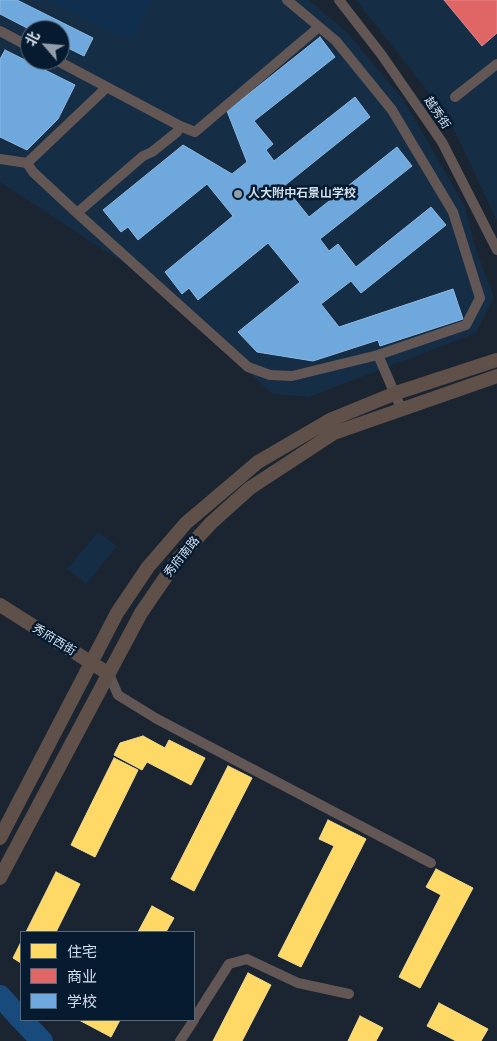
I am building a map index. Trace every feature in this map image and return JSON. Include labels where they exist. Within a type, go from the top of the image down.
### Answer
[{"type":"street","points":[[0,160],[27,164],[33,172],[77,213],[248,367],[270,376],[292,376],[378,355],[466,325],[480,298],[453,212],[392,110],[336,41],[287,0]]},
{"type":"street","name":"越秀街","points":[[339,0],[381,54],[442,142],[497,250]]},
{"type":"street","points":[[70,67],[180,126],[195,132],[319,27]]},
{"type":"street","points":[[0,31],[20,42]]},
{"type":"street","points":[[455,97],[497,64]]},
{"type":"street","points":[[27,164],[107,87]]},
{"type":"street","points":[[77,213],[144,156],[170,137],[180,126]]},
{"type":"street","points":[[378,355],[401,408]]},
{"type":"street","name":"秀府南路","points":[[0,838],[117,613],[148,566],[186,523],[258,462],[330,420],[396,393],[497,360]]},
{"type":"street","name":"秀府南路","points":[[0,878],[141,612],[178,559],[211,523],[250,488],[334,433],[497,376]]},
{"type":"street","name":"秀府西街","points":[[0,605],[109,674]]},
{"type":"street","points":[[109,674],[118,695],[157,719],[431,863]]},
{"type":"street","points":[[195,1018],[229,964],[247,959],[298,982],[348,994]]},
{"type":"street","points":[[180,1041],[193,1021]]},
{"type":"shaded area","name":"人大附中石景山学校","points":[[0,0],[309,0],[347,32],[405,102],[465,207],[475,247],[494,297],[476,333],[309,397],[273,394],[130,267],[0,182]]},
{"type":"shaded area","points":[[47,0],[152,0],[132,39],[115,34]]},
{"type":"shaded area","points":[[356,0],[497,0],[497,221],[448,117]]},
{"type":"shaded area","points":[[98,532],[117,546],[86,584],[67,569]]},
{"type":"building: 住宅","points":[[143,736],[165,748],[169,740],[205,758],[191,785],[147,762],[142,770],[114,755],[120,743]]},
{"type":"building: 住宅","points":[[114,758],[138,770],[95,857],[71,845]]},
{"type":"building: 住宅","points":[[228,766],[252,778],[194,891],[171,879]]},
{"type":"building: 住宅","points":[[328,820],[366,839],[301,967],[278,956],[334,846],[319,839]]},
{"type":"building: 住宅","points":[[436,869],[473,888],[420,988],[399,977],[441,895],[426,887]]},
{"type":"building: 住宅","points":[[56,872],[80,884],[56,931],[26,931]]},
{"type":"building: 住宅","points":[[152,906],[174,918],[167,931],[139,931]]},
{"type":"building: 住宅","points":[[20,944],[20,962],[13,958]]},
{"type":"building: 住宅","points":[[248,973],[271,985],[242,1041],[213,1041]]},
{"type":"building: 住宅","points":[[439,1003],[488,1029],[481,1041],[456,1041],[427,1026]]},
{"type":"building: 住宅","points":[[360,1016],[383,1028],[376,1041],[348,1041]]},
{"type":"building: 住宅","points":[[81,1021],[119,1021],[111,1037]]},
{"type":"building: 商业","points":[[444,0],[497,0],[497,33],[482,46]]},
{"type":"building: 学校","points":[[0,0],[17,0],[57,20],[20,20],[20,24],[0,14]]},
{"type":"building: 学校","points":[[70,26],[93,38],[84,56],[70,49]]},
{"type":"building: 学校","points":[[320,37],[335,57],[254,121],[273,144],[266,150],[274,161],[355,97],[370,117],[284,186],[309,217],[397,147],[412,166],[320,239],[329,251],[338,244],[356,267],[431,207],[446,225],[361,293],[351,281],[321,304],[339,327],[453,289],[463,319],[380,346],[378,340],[313,361],[257,352],[238,332],[300,282],[268,243],[198,300],[189,288],[182,294],[165,272],[233,216],[207,184],[138,240],[128,227],[121,232],[103,210],[183,145],[232,174],[247,162],[227,111]]},
{"type":"building: 学校","points":[[5,50],[20,58],[20,70],[45,70],[75,85],[58,119],[27,150],[0,137],[0,59]]},
{"type":"waterway","points":[[0,996],[20,1018]]},
{"type":"waterway","points":[[23,1021],[42,1041]]},
{"type":"place","name":"人大附中石景山学校","points":[[238,194]]}]
